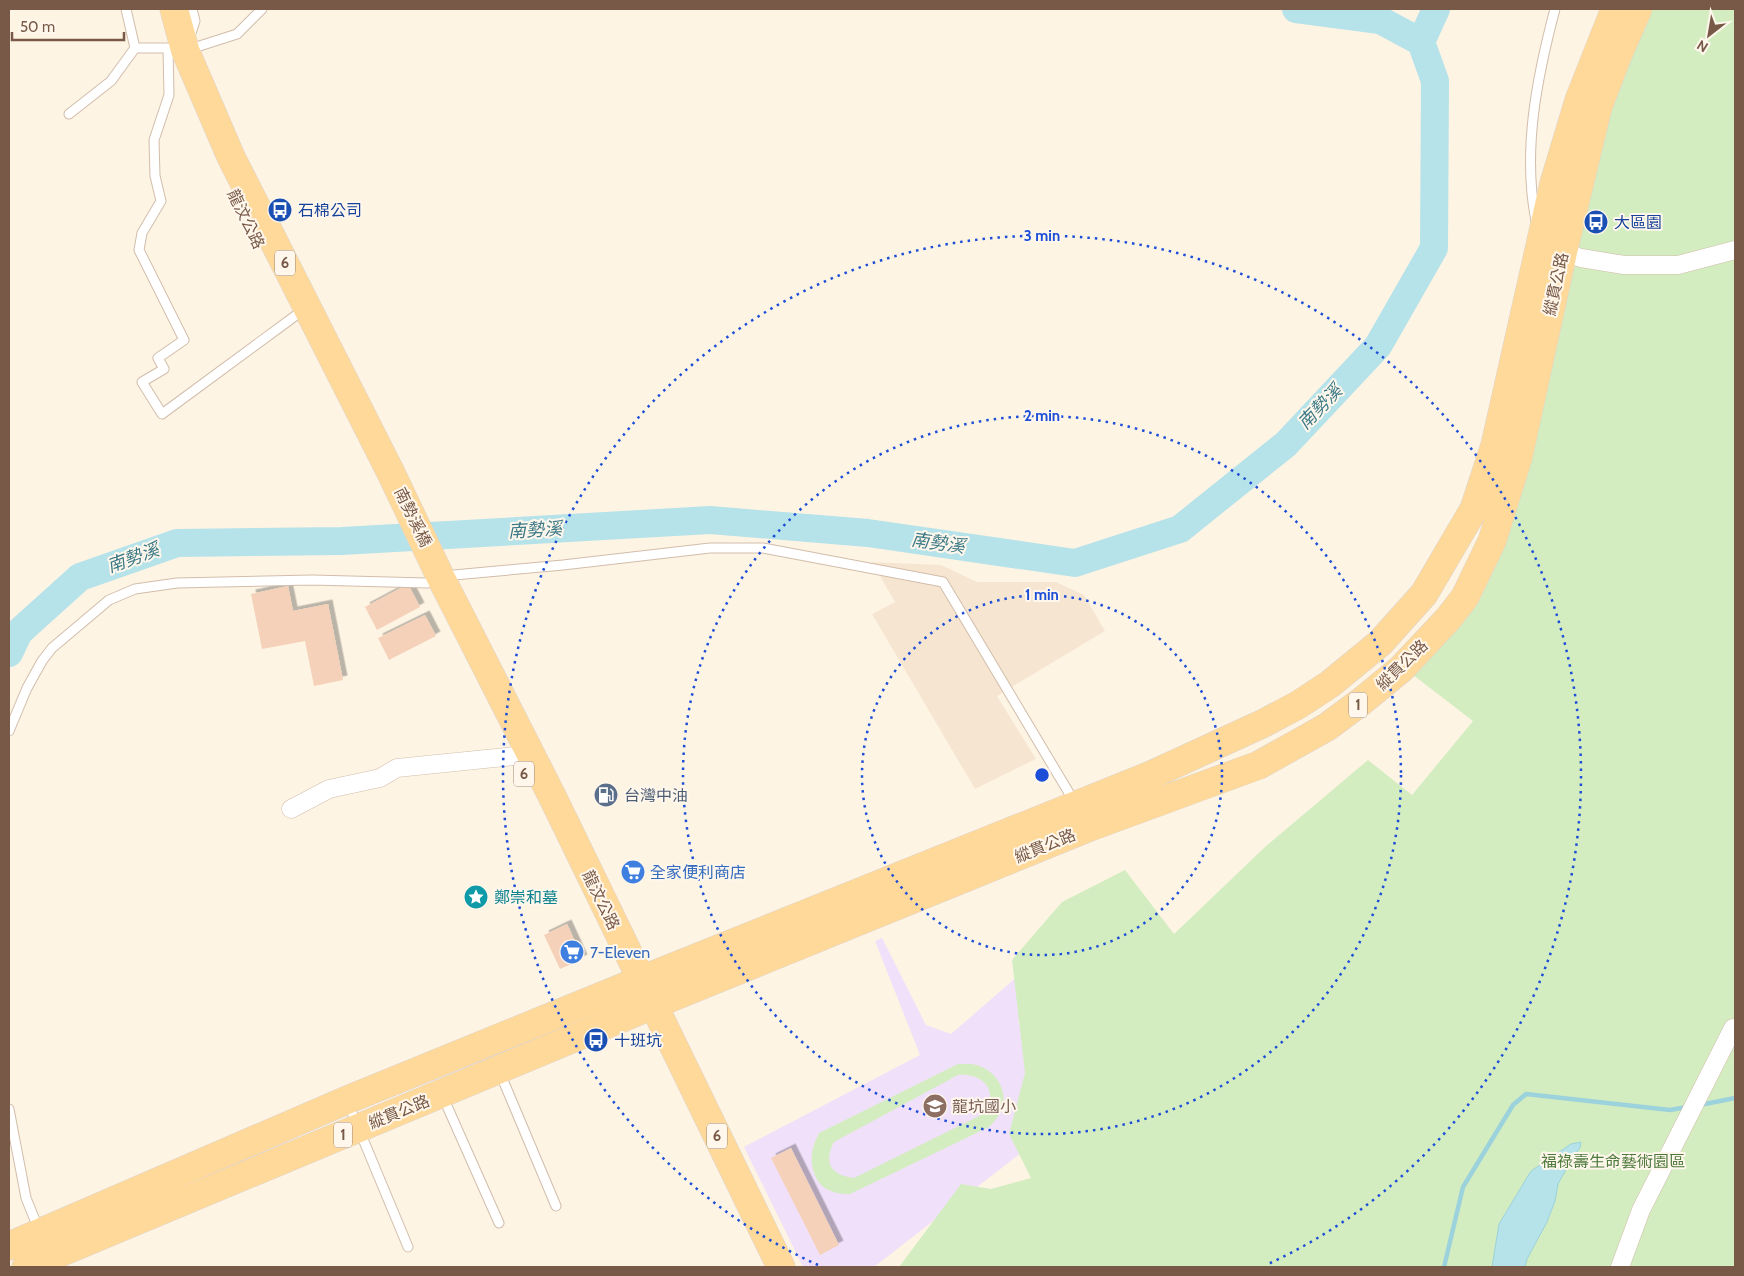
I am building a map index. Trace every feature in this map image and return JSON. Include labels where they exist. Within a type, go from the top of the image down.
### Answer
[{"type":"main road","name":"龍汶公路","points":[[158,9],[176,49],[231,157],[301,312],[383,475]]},
{"type":"main road","name":"龍汶公路","points":[[174,9],[176,49]]},
{"type":"main road","name":"縱貫公路","points":[[41,1233],[347,1100],[633,983],[1083,816],[1259,765],[1327,727],[1362,701],[1401,670],[1448,619],[1465,596],[1492,541],[1518,458],[1552,248],[1554,183],[1579,100],[1615,9]]},
{"type":"main road","name":"縱貫公路","points":[[40,1264],[646,1008],[1083,816],[1151,774],[1298,705],[1330,684],[1380,643],[1424,594],[1474,509],[1495,445],[1552,248],[1598,108],[1638,9]]},
{"type":"main road","name":"南勢溪橋","points":[[383,475],[430,571]]},
{"type":"main road","name":"龍汶公路","points":[[430,571],[515,756],[545,799]]},
{"type":"main road","name":"龍汶公路","points":[[430,571],[545,799],[633,983],[781,1267]]},
{"type":"main road","name":"龍汶公路","points":[[646,1008],[726,1196],[761,1267]]},
{"type":"main road","name":"1","points":[[9,1246],[41,1233]]},
{"type":"street","points":[[1552,248],[1582,258],[1624,265],[1678,265],[1735,250]]},
{"type":"street","points":[[291,809],[329,789],[380,778],[397,768],[515,756]]},
{"type":"street","points":[[1620,1267],[1642,1210],[1734,1024]]},
{"type":"lane","points":[[69,114],[111,81],[135,48],[126,9]]},
{"type":"lane","points":[[192,9],[194,21],[176,49],[169,95],[154,140],[155,176],[161,201],[142,233],[139,250],[184,340],[158,358],[164,369],[142,382],[162,414],[301,312]]},
{"type":"lane","points":[[135,48],[176,49],[237,34],[262,9]]},
{"type":"lane","points":[[1552,248],[1533,209],[1530,176],[1533,115],[1547,38],[1555,9]]},
{"type":"lane","points":[[9,730],[27,688],[42,661],[52,648],[109,600],[135,590],[176,583],[293,580],[563,565],[710,548],[763,548],[943,582],[1083,816]]},
{"type":"lane","points":[[499,1070],[556,1206]]},
{"type":"lane","points":[[442,1094],[498,1222]]},
{"type":"lane","points":[[347,1100],[408,1247]]},
{"type":"lane","points":[[9,1109],[26,1198],[41,1233]]},
{"type":"shaded area","points":[[872,562],[941,565],[977,582],[1056,582],[1084,595],[1105,631],[997,696],[1036,759],[975,789],[872,614],[895,602]]},
{"type":"shaded area","name":"龍坑國小","points":[[882,938],[926,1025],[951,1034],[1018,976],[1039,1001],[1018,1021],[1052,1090],[1039,1139],[874,1267],[803,1267],[744,1147],[920,1055],[875,941]]},
{"type":"green space","name":"福祿壽生命藝術園區","points":[[1637,9],[1735,9],[1735,1267],[899,1267],[961,1184],[991,1189],[1031,1178],[1009,1134],[1025,1073],[1012,960],[1062,902],[1125,870],[1174,934],[1265,847],[1368,760],[1412,795],[1473,721],[1404,668],[1475,568]]},
{"type":"green space","points":[[958,1064],[976,1065],[994,1075],[1003,1094],[1002,1108],[998,1117],[989,1127],[850,1194],[831,1191],[820,1184],[817,1179],[812,1167],[812,1154],[819,1133]],"holes":[[[958,1075],[967,1075],[982,1081],[990,1092],[987,1107],[981,1115],[854,1178],[840,1174],[831,1167],[829,1156],[834,1142]]]},
{"type":"water","points":[[1581,1142],[1580,1148],[1558,1184],[1555,1201],[1547,1222],[1527,1259],[1525,1267],[1492,1267],[1499,1224],[1531,1171],[1571,1144]]},
{"type":"building","points":[[408,584],[420,607],[377,630],[365,607]]},
{"type":"building","points":[[288,586],[293,611],[328,604],[343,680],[314,686],[305,641],[262,649],[251,594]]},
{"type":"building","points":[[425,615],[436,636],[389,660],[378,638]]},
{"type":"building","points":[[567,924],[583,959],[560,969],[544,935]]},
{"type":"building","points":[[791,1148],[839,1245],[820,1255],[771,1158]]},
{"type":"waterway","name":"南勢溪","points":[[9,653],[19,632],[80,577],[177,543],[342,541],[710,520],[868,533],[1075,563],[1180,529],[1286,444],[1378,346],[1434,248],[1435,81],[1421,42],[1380,20],[1296,9]]},
{"type":"waterway","points":[[1421,42],[1436,9]]},
{"type":"waterway","points":[[1444,1267],[1463,1187],[1513,1105],[1526,1094],[1670,1110],[1687,1107]]},
{"type":"waterway","points":[[1700,1105],[1735,1098]]},
{"type":"place","name":"石棉公司","points":[[280,210]]},
{"type":"place","name":"大區園","points":[[1596,222]]},
{"type":"place","name":"台灣中油","points":[[606,795]]},
{"type":"place","name":"全家便利商店","points":[[633,872]]},
{"type":"place","name":"鄭崇和墓","points":[[476,897]]},
{"type":"place","name":"7-Eleven","points":[[572,952]]},
{"type":"place","name":"十班坑","points":[[596,1040]]},
{"type":"place","name":"龍坑國小","points":[[935,1106]]}]
